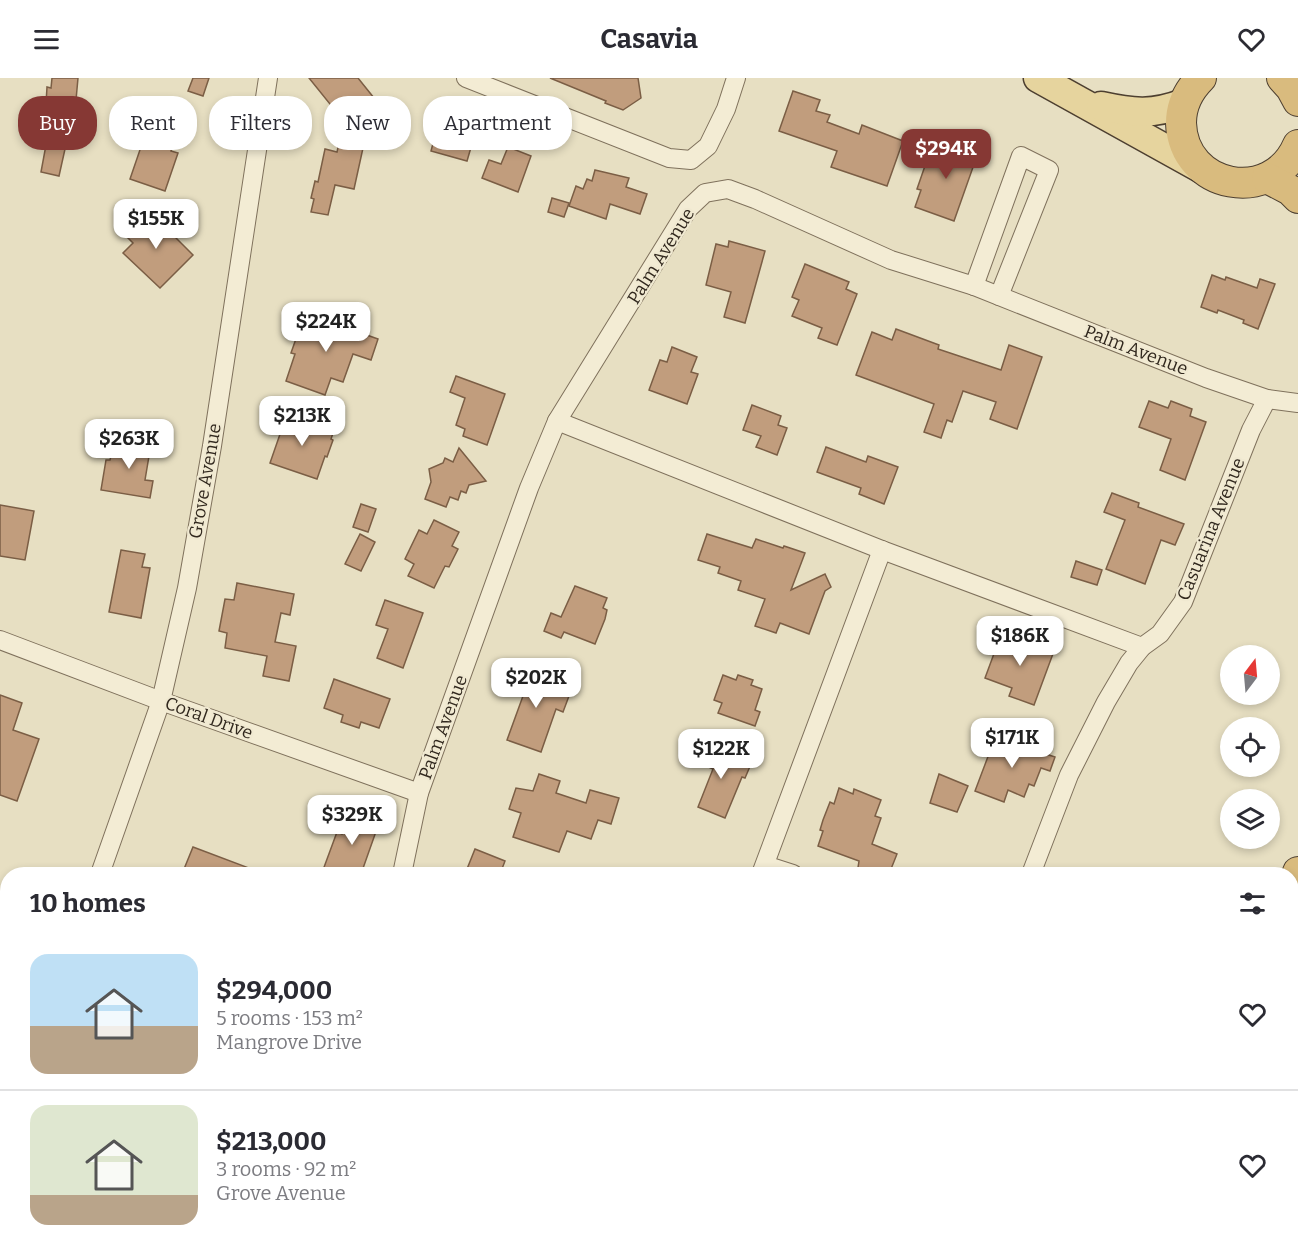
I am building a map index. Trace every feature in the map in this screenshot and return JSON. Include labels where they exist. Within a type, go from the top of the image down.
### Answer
[{"type":"highway","points":[[1202,78],[1191,90],[1184,103],[1181,117],[1184,139],[1192,158],[1202,169],[1226,182],[1240,184],[1267,178],[1285,165],[1298,146]]},
{"type":"highway","points":[[1282,78],[1298,101]]},
{"type":"highway","points":[[1267,178],[1290,190],[1298,198]]},
{"type":"main road","points":[[1038,78],[1202,169]]},
{"type":"main road","points":[[1079,101],[1124,111],[1151,113],[1184,103]]},
{"type":"street","name":"Grove Avenue","points":[[102,867],[161,701],[187,588],[210,457],[268,78]]},
{"type":"street","points":[[466,78],[669,158],[691,160],[708,146],[726,109],[736,78]]},
{"type":"street","points":[[974,286],[1021,156],[1049,170],[999,296]]},
{"type":"street","name":"Palm Avenue","points":[[403,867],[419,793],[529,488],[557,421],[688,209],[705,193],[728,189],[891,260],[974,286],[1206,378],[1267,399],[1298,403]]},
{"type":"street","name":"Casuarina Avenue","points":[[1034,867],[1069,775],[1106,702],[1129,663],[1142,647],[1160,634],[1183,602],[1251,430],[1267,399]]},
{"type":"street","points":[[557,421],[882,550],[1142,647]]},
{"type":"street","points":[[764,867],[882,550]]},
{"type":"street","name":"Coral Drive","points":[[0,640],[161,701],[419,793]]},
{"type":"building","points":[[52,78],[78,78],[76,96],[46,96],[47,87],[51,88]]},
{"type":"building","points":[[193,78],[209,78],[203,96],[188,91]]},
{"type":"building","points":[[309,78],[358,78],[372,96],[324,96]]},
{"type":"building","points":[[550,78],[638,78],[641,98],[623,110]]},
{"type":"building","points":[[793,91],[820,100],[816,111],[830,115],[827,122],[859,134],[862,125],[903,141],[887,186],[831,167],[837,151],[779,131]]},
{"type":"building","points":[[938,139],[978,153],[954,221],[915,207],[921,190],[917,189],[926,163],[930,164]]},
{"type":"building","points":[[45,150],[65,150],[59,176],[41,172]]},
{"type":"building","points":[[140,150],[171,150],[178,153],[165,191],[130,179]]},
{"type":"building","points":[[325,150],[337,152],[337,150],[363,150],[354,189],[335,185],[328,215],[311,212],[314,199],[311,198],[315,181],[318,182]]},
{"type":"building","points":[[431,150],[470,150],[467,161]]},
{"type":"building","points":[[507,150],[516,150],[531,156],[518,192],[482,178],[489,160],[501,164]]},
{"type":"building","points":[[595,170],[629,178],[626,187],[647,194],[640,214],[610,204],[606,219],[569,206],[576,186],[583,189],[587,179],[592,181]]},
{"type":"building","points":[[552,198],[569,203],[564,217],[548,212]]},
{"type":"building","points":[[143,215],[155,227],[160,222],[163,225],[168,221],[178,231],[174,236],[193,255],[160,288],[123,253],[133,243],[124,234]]},
{"type":"building","points":[[729,241],[765,251],[745,323],[724,317],[731,292],[706,285],[716,244],[728,247]]},
{"type":"building","points":[[805,264],[849,282],[846,289],[857,294],[837,345],[818,338],[822,328],[792,316],[799,300],[792,297]]},
{"type":"building","points":[[1212,275],[1225,280],[1226,277],[1257,288],[1260,279],[1275,284],[1258,329],[1243,323],[1244,320],[1218,310],[1217,313],[1201,307]]},
{"type":"building","points":[[305,313],[378,339],[371,360],[353,354],[343,382],[331,378],[325,395],[286,381],[295,354],[291,353]]},
{"type":"building","points":[[896,329],[939,345],[938,349],[1001,370],[1009,345],[1042,357],[1017,429],[990,419],[996,402],[963,391],[952,422],[947,420],[941,438],[924,432],[934,404],[856,375],[872,332],[892,340]]},
{"type":"building","points":[[672,347],[697,357],[691,372],[698,374],[687,404],[649,390],[660,360],[667,362]]},
{"type":"building","points":[[456,376],[505,394],[487,445],[463,436],[465,429],[456,425],[465,398],[450,392]]},
{"type":"building","points":[[1149,401],[1168,408],[1171,401],[1192,409],[1190,416],[1206,422],[1185,480],[1160,470],[1171,439],[1139,427]]},
{"type":"building","points":[[752,405],[781,416],[778,425],[787,428],[777,455],[756,447],[761,436],[743,430]]},
{"type":"building","points":[[287,414],[334,430],[331,439],[333,440],[317,479],[270,463]]},
{"type":"building","points":[[125,439],[151,444],[145,480],[153,481],[150,498],[101,490],[106,460],[110,460],[113,448],[123,450]]},
{"type":"building","points":[[826,447],[866,462],[868,456],[898,467],[884,504],[859,494],[861,488],[817,472]]},
{"type":"building","points":[[459,448],[486,481],[469,485],[466,493],[461,491],[458,500],[450,497],[446,507],[425,499],[431,482],[429,469],[443,463],[445,458],[453,462]]},
{"type":"building","points":[[1112,493],[1139,503],[1138,507],[1184,524],[1175,545],[1161,540],[1145,584],[1106,569],[1125,520],[1104,512]]},
{"type":"building","points":[[361,504],[376,509],[368,532],[353,527]]},
{"type":"building","points":[[0,505],[34,511],[25,560],[0,556]]},
{"type":"building","points":[[434,520],[459,532],[452,546],[458,549],[449,567],[445,566],[434,588],[408,576],[414,564],[405,559],[419,530],[427,534]]},
{"type":"building","points":[[360,534],[375,542],[361,571],[345,564]]},
{"type":"building","points":[[707,534],[752,548],[756,539],[805,553],[791,590],[825,574],[831,587],[825,591],[809,634],[780,623],[776,633],[755,626],[765,599],[738,590],[741,581],[718,573],[720,567],[698,560]]},
{"type":"building","points":[[121,550],[145,554],[142,567],[150,568],[141,618],[109,612]]},
{"type":"building","points":[[1076,561],[1102,570],[1097,585],[1071,577]]},
{"type":"building","points":[[237,583],[294,594],[290,615],[281,613],[275,642],[296,646],[289,681],[263,676],[267,656],[225,648],[227,633],[219,631],[225,599],[234,600]]},
{"type":"building","points":[[575,586],[607,598],[603,608],[607,610],[605,619],[595,644],[564,632],[561,638],[544,631],[551,613],[561,617]]},
{"type":"building","points":[[385,600],[423,613],[403,668],[377,658],[388,629],[376,625]]},
{"type":"building","points":[[1002,632],[1054,651],[1034,705],[1009,696],[1012,688],[985,678]]},
{"type":"building","points":[[536,670],[566,681],[561,693],[569,696],[563,712],[556,709],[541,752],[507,740],[523,696],[506,690],[511,676],[532,682]]},
{"type":"building","points":[[723,675],[736,680],[738,675],[753,680],[751,685],[762,689],[755,710],[760,712],[755,726],[718,713],[722,703],[714,700]]},
{"type":"building","points":[[334,679],[390,699],[379,728],[361,722],[359,728],[341,722],[343,715],[324,708]]},
{"type":"building","points":[[0,695],[22,703],[13,730],[39,739],[17,801],[0,795]]},
{"type":"building","points":[[995,738],[1010,743],[1012,738],[1055,757],[1050,771],[1041,768],[1034,786],[1029,784],[1024,797],[1008,790],[1004,802],[975,791]]},
{"type":"building","points":[[701,744],[751,764],[745,778],[742,777],[725,818],[698,807],[713,769],[695,761]]},
{"type":"building","points":[[539,774],[560,781],[556,793],[586,803],[590,790],[619,798],[611,824],[598,820],[591,839],[567,831],[559,852],[513,837],[521,813],[509,809],[516,788],[533,791]]},
{"type":"building","points":[[939,774],[968,786],[957,812],[930,803]]},
{"type":"building","points":[[839,788],[853,794],[854,789],[881,800],[875,816],[881,818],[872,844],[897,854],[892,867],[858,867],[859,861],[818,846],[823,831],[820,830],[823,820],[830,802],[834,804]]},
{"type":"building","points":[[350,812],[379,823],[363,867],[324,867],[337,832],[342,834]]},
{"type":"building","points":[[193,847],[246,867],[185,867]]},
{"type":"building","points":[[475,849],[505,861],[503,867],[468,867]]}]
